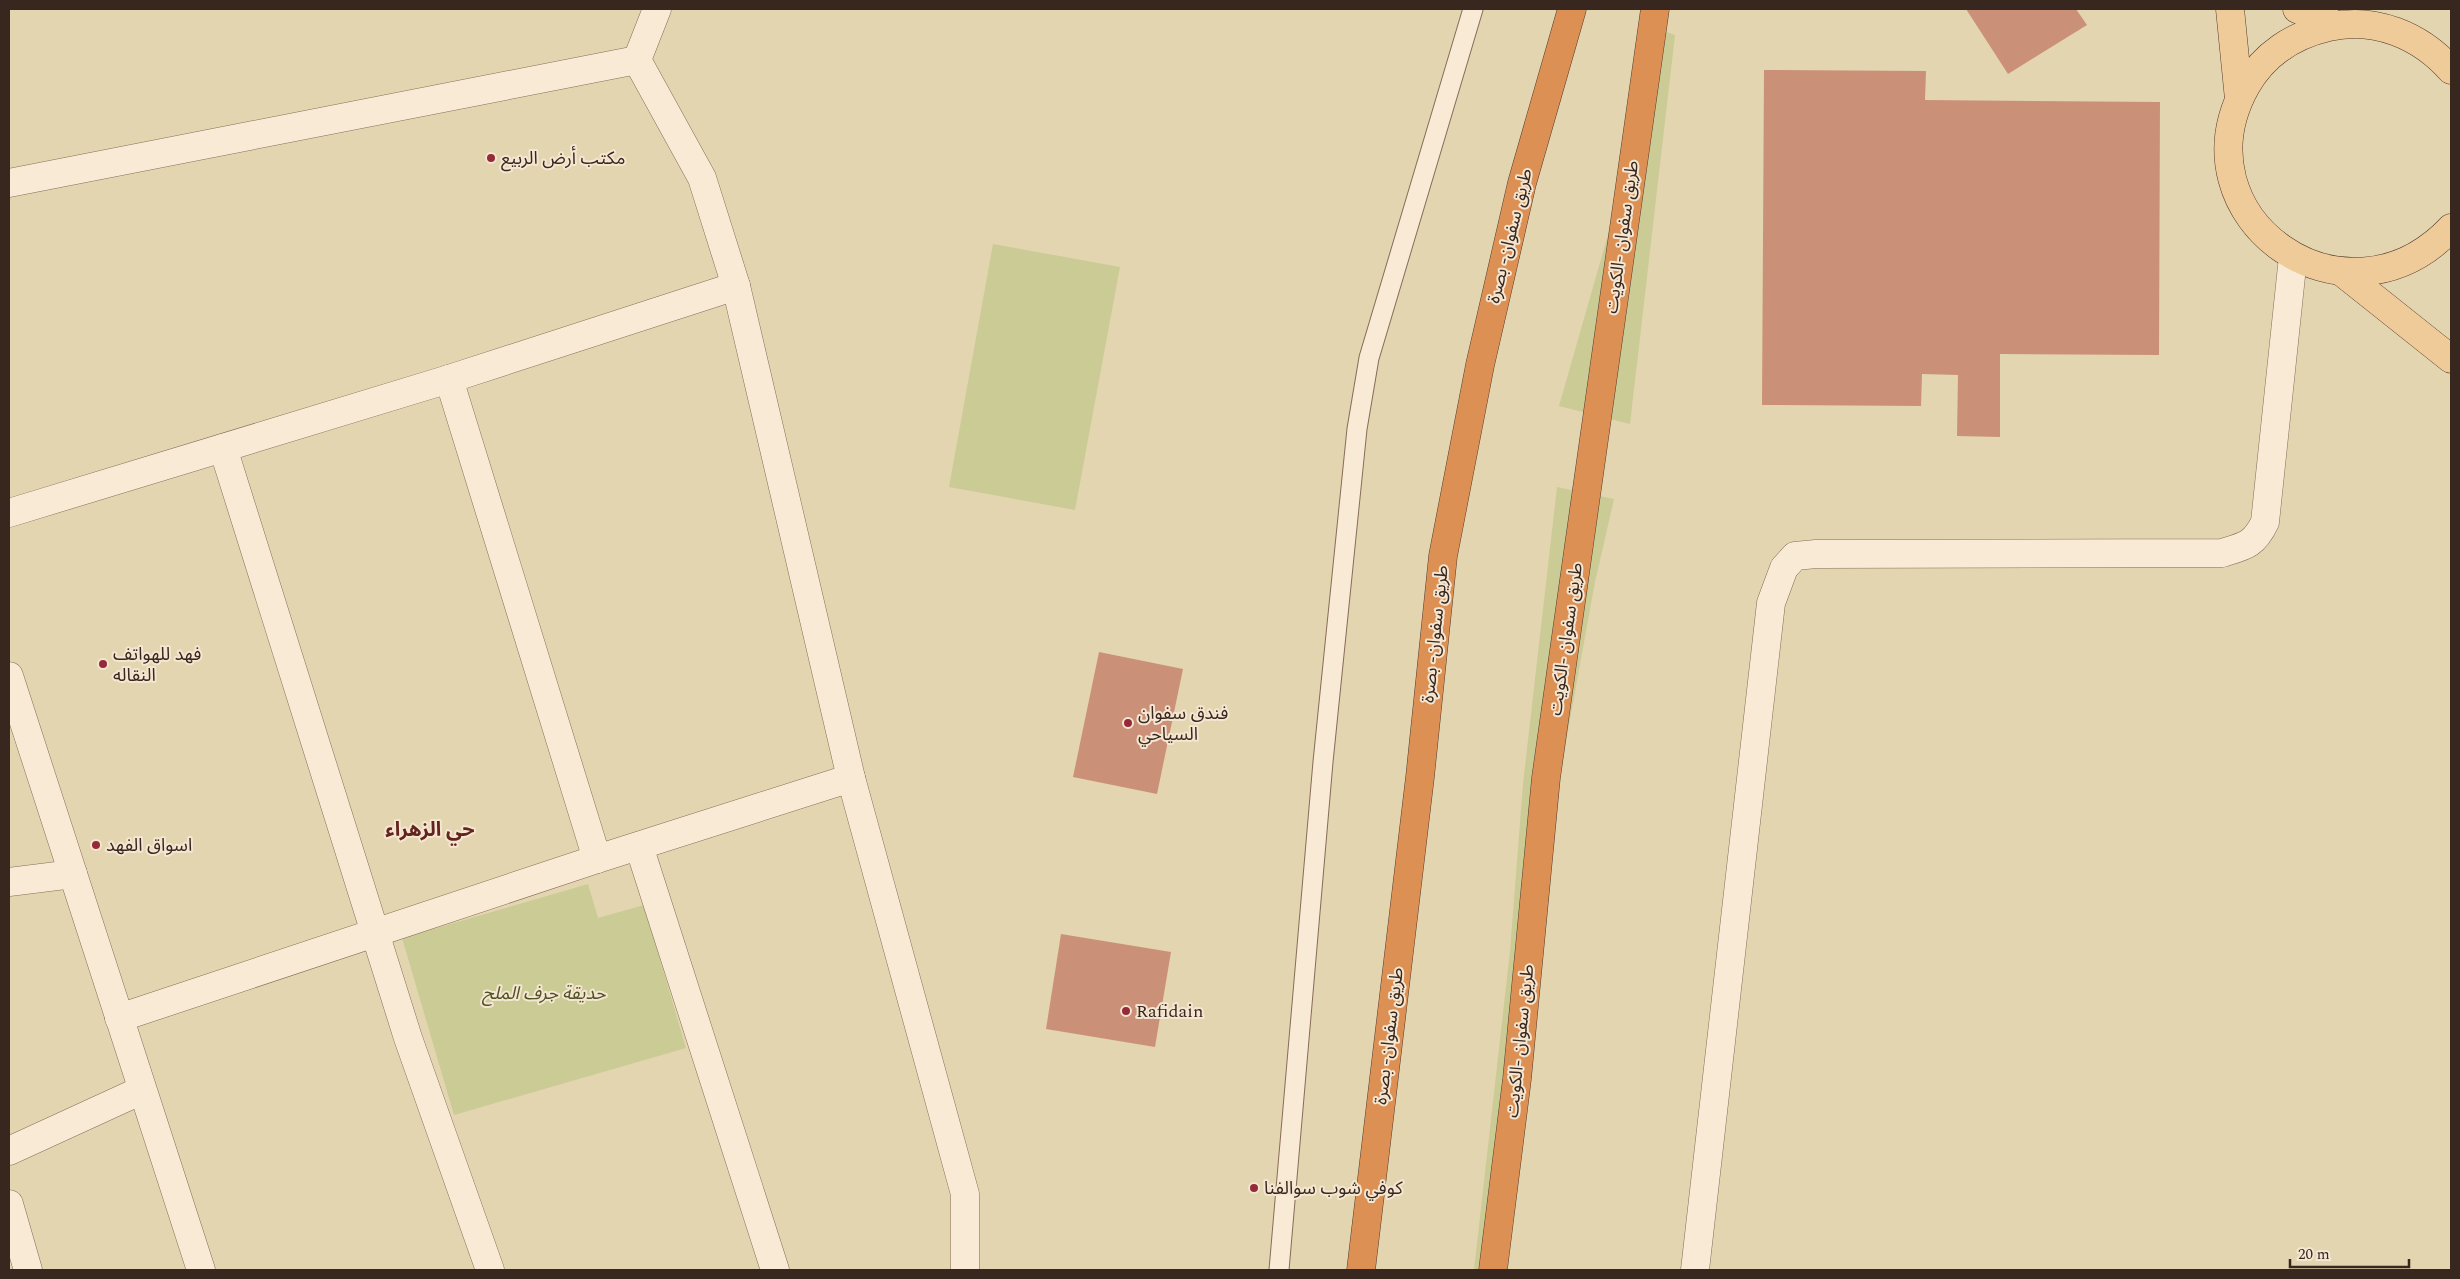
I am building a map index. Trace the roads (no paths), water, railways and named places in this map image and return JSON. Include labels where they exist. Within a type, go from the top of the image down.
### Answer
[{"type":"highway","name":"طريق سفوان- بصرة","points":[[1361,1270],[1420,777],[1443,556],[1488,327],[1522,183],[1572,9]]},
{"type":"highway","name":"طريق سفوان -الكويت","points":[[1493,1270],[1517,1079],[1546,778],[1655,9]]},
{"type":"main road","points":[[2230,9],[2239,100]]},
{"type":"main road","points":[[2297,9],[2337,25]]},
{"type":"main road","points":[[2451,70],[2424,45],[2404,34],[2383,27],[2360,23],[2337,25],[2312,31],[2289,42],[2268,57],[2251,77],[2239,100],[2231,125],[2229,151],[2232,176],[2241,201],[2254,223],[2272,242],[2293,257],[2318,267],[2343,273],[2391,268],[2413,259],[2433,245],[2451,228]]},
{"type":"main road","points":[[2343,273],[2451,359]]},
{"type":"street","points":[[657,9],[638,60],[702,178],[736,286],[851,778],[964,1194],[965,1270]]},
{"type":"street","points":[[9,183],[638,60]]},
{"type":"street","points":[[1695,1270],[1771,603],[1784,568],[1795,556],[1816,554],[2222,553],[2245,546],[2258,537],[2265,522],[2293,257]]},
{"type":"street","points":[[9,513],[448,379],[736,286]]},
{"type":"street","points":[[448,379],[597,859]]},
{"type":"street","points":[[224,448],[374,933],[408,1038],[490,1270]]},
{"type":"street","points":[[9,676],[201,1270]]},
{"type":"street","points":[[119,1018],[597,859],[851,778]]},
{"type":"street","points":[[639,846],[775,1270]]},
{"type":"street","points":[[9,882],[73,874]]},
{"type":"street","points":[[9,1151],[142,1090]]},
{"type":"street","points":[[9,1204],[28,1270]]},
{"type":"lane","points":[[1279,1270],[1323,762],[1357,429],[1369,358],[1473,9]]},
{"type":"place","name":"مكتب أرض الربيع","points":[[491,158]]},
{"type":"place","name":"فهد للهواتف النقاله","points":[[103,664]]},
{"type":"place","name":"فندق سفوان السياحي","points":[[1128,723]]},
{"type":"place","name":"اسواق الفهد","points":[[96,845]]},
{"type":"place","name":"Rafidain","points":[[1126,1011]]},
{"type":"place","name":"كوفي شوب سوالفنا","points":[[1254,1188]]},
{"type":"district","name":"حي الزهراء","points":[[430,830]]},
{"type":"park label","name":"حديقة جرف الملح","points":[[544,993]]}]
